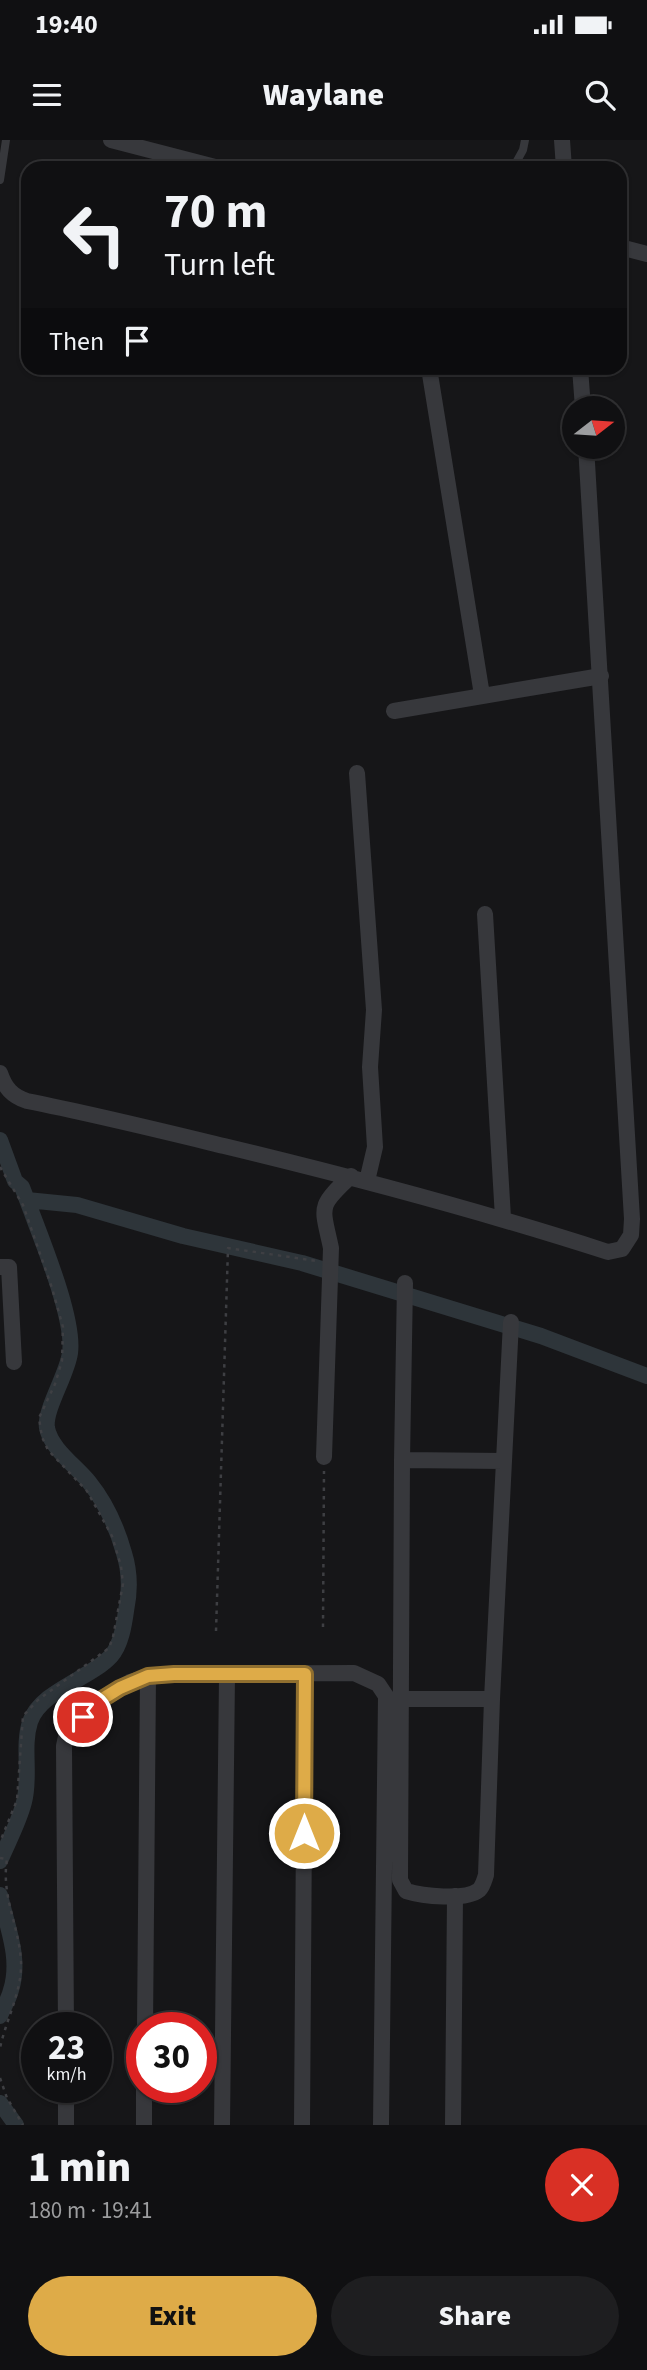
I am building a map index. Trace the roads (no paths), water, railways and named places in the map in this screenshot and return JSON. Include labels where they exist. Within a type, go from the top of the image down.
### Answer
[{"type":"street","points":[[111,140],[192,161]]},
{"type":"street","points":[[562,140],[564,161]]},
{"type":"street","points":[[627,249],[647,254]]},
{"type":"street","points":[[430,375],[482,695]]},
{"type":"street","points":[[581,375],[582,396]]},
{"type":"street","points":[[0,1073],[7,1090],[27,1101],[351,1176],[503,1218],[608,1252],[622,1249],[631,1235],[632,1219],[587,459]]},
{"type":"street","points":[[394,711],[601,676]]},
{"type":"street","points":[[357,773],[374,1010],[370,1057],[376,1147],[368,1181]]},
{"type":"street","points":[[485,914],[503,1218]]},
{"type":"street","points":[[324,1457],[331,1248],[324,1219],[327,1201],[351,1176]]},
{"type":"street","points":[[0,1267],[9,1267],[14,1362]]},
{"type":"street","points":[[405,1283],[400,1880],[406,1891],[418,1895],[455,1896],[473,1893],[481,1888],[486,1875],[511,1322]]},
{"type":"street","points":[[402,1460],[504,1461]]},
{"type":"street","points":[[66,2012],[64,1746],[67,1732],[99,1701],[130,1682],[148,1676],[354,1673],[368,1677],[378,1684],[386,1696],[381,2125]]},
{"type":"street","points":[[302,2125],[305,1674]]},
{"type":"street","points":[[222,2125],[227,1675]]},
{"type":"street","points":[[145,2012],[148,1676]]},
{"type":"street","points":[[402,1699],[492,1699]]},
{"type":"street","points":[[453,2125],[455,1896]]},
{"type":"street","points":[[66,2103],[66,2125]]},
{"type":"street","points":[[144,2103],[144,2125]]},
{"type":"lane","points":[[0,180],[6,140]]},
{"type":"lane","points":[[517,161],[525,140]]},
{"type":"waterway","points":[[0,1140],[15,1181],[22,1187],[40,1234],[67,1319],[70,1353],[49,1412],[49,1436],[89,1482],[106,1507],[121,1544],[129,1582],[120,1641],[111,1656],[91,1672],[54,1694],[35,1711],[28,1732],[24,1802],[0,1861]]},
{"type":"waterway","points":[[27,1200],[77,1205],[183,1236],[302,1263],[541,1336],[647,1376]]},
{"type":"waterway","points":[[0,1895],[14,1954],[14,1978],[0,2016]]},
{"type":"waterway","points":[[0,2103],[16,2125]]}]
